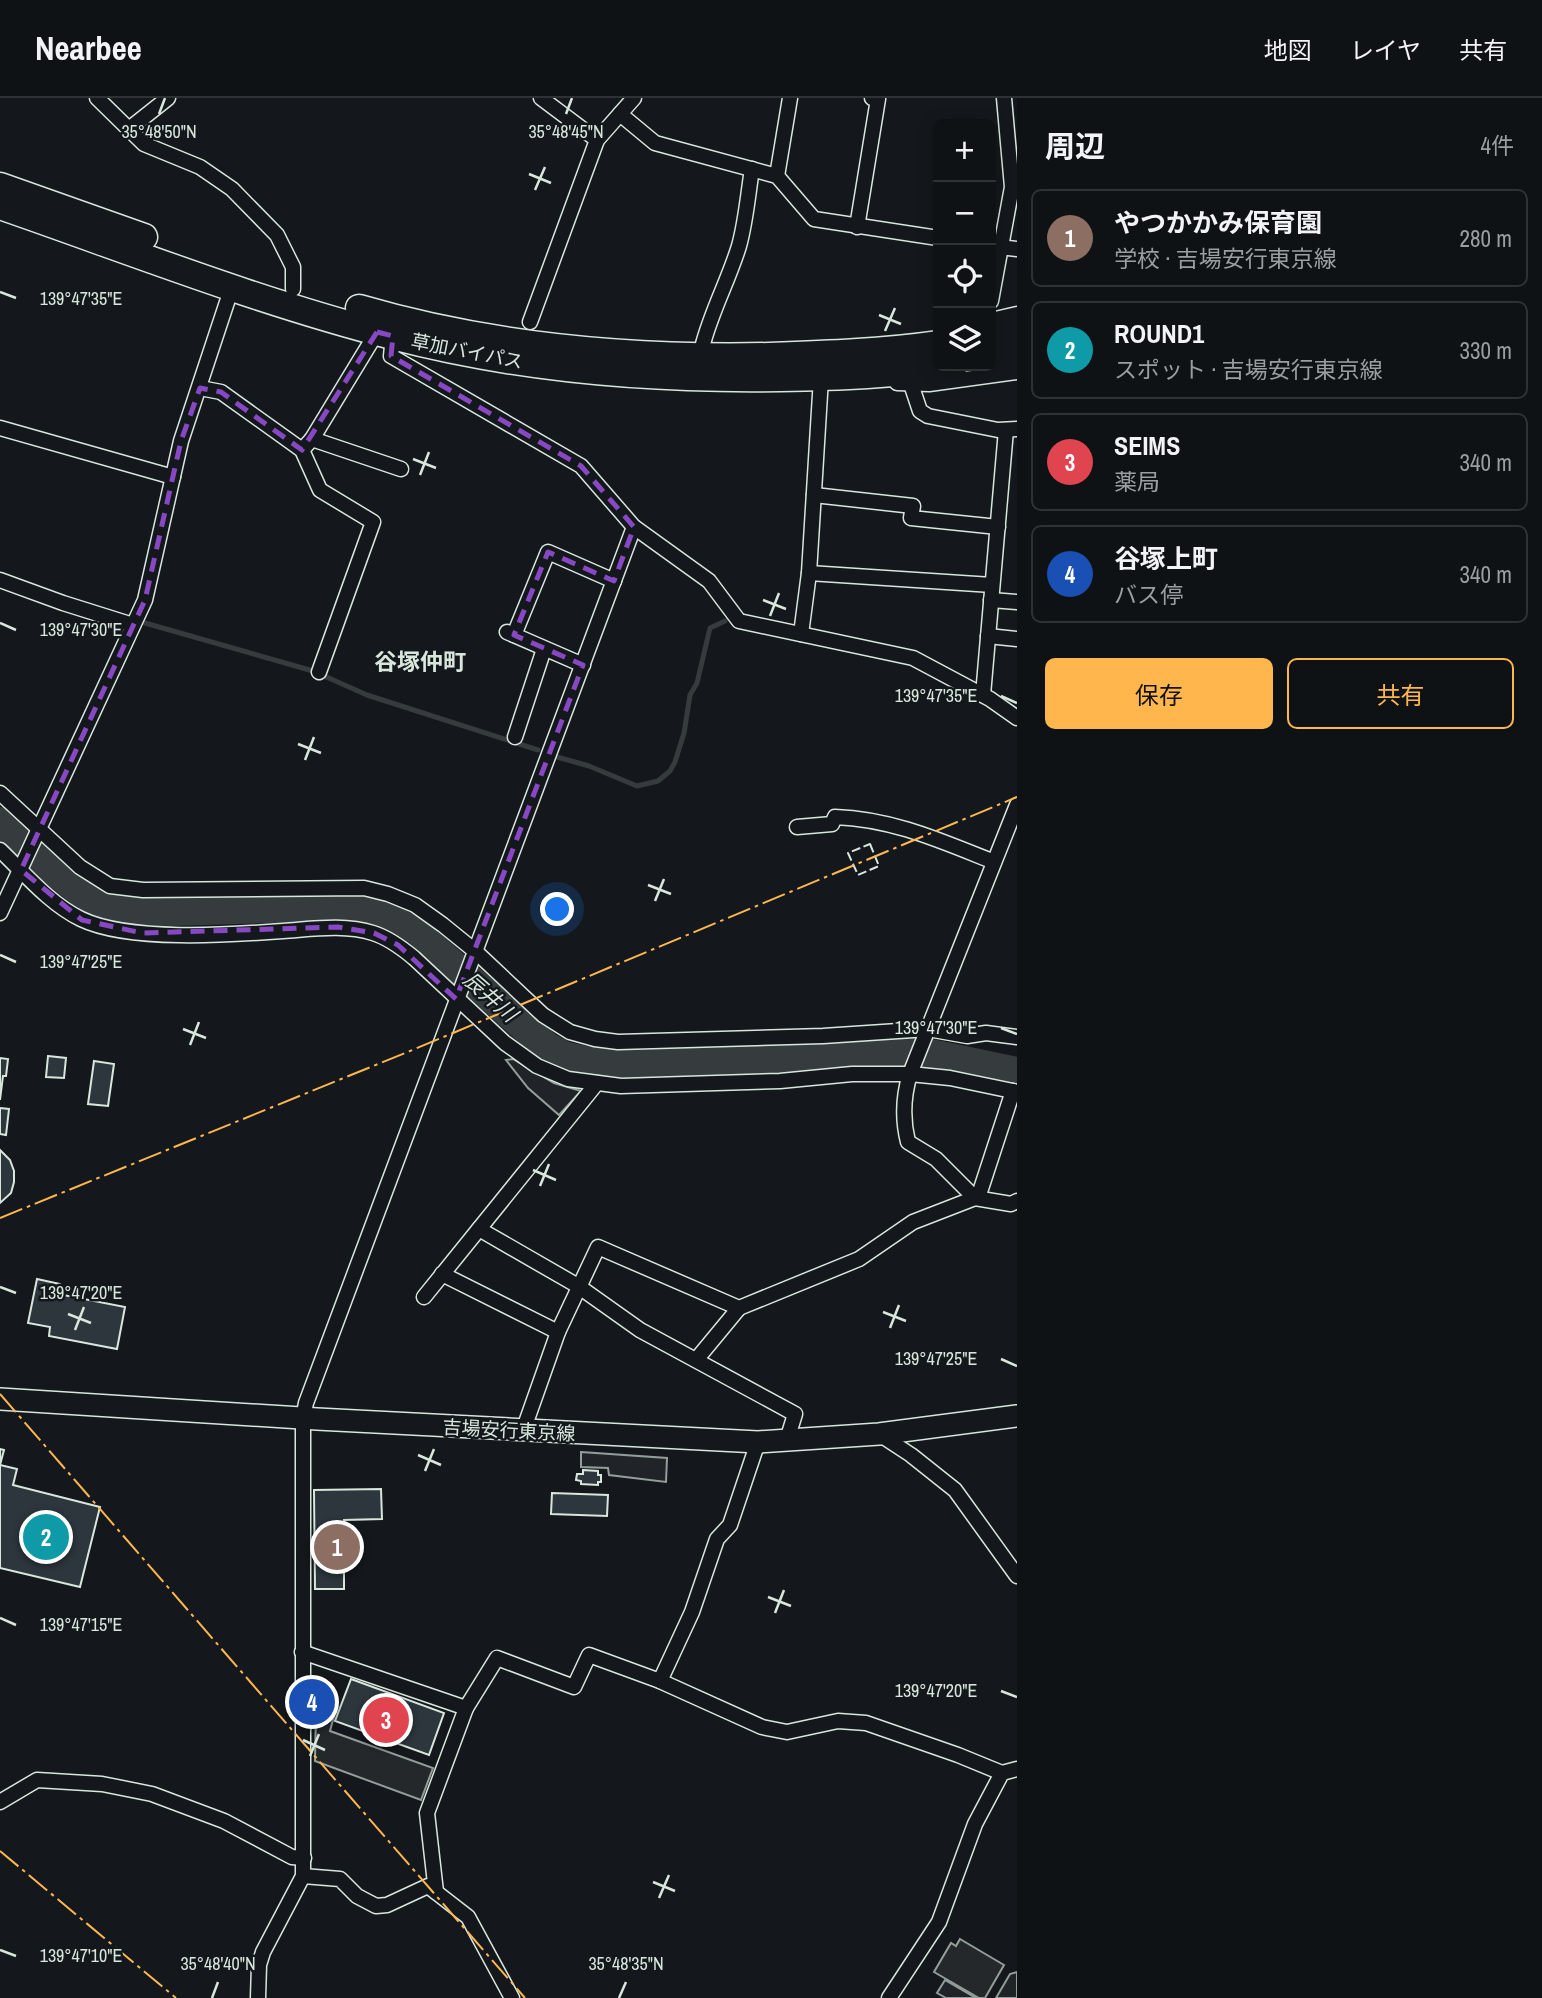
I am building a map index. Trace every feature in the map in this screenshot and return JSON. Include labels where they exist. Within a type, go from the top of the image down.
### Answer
[{"type":"highway","name":"草加バイパス","points":[[0,186],[293,289],[384,316],[453,330],[588,351],[724,357],[833,354],[933,345]]},
{"type":"highway","name":"草加バイパス","points":[[0,206],[232,287],[385,334],[516,361],[609,373],[725,379],[828,377],[933,369]]},
{"type":"highway","points":[[996,335],[1017,332]]},
{"type":"highway","points":[[996,358],[1017,355]]},
{"type":"main road","name":"吉場安行東京線","points":[[0,1399],[523,1431],[758,1442],[879,1434],[1017,1416]]},
{"type":"street","points":[[97,98],[144,144],[200,167],[232,189],[277,234],[293,267],[293,289]]},
{"type":"street","points":[[129,130],[168,98]]},
{"type":"street","points":[[541,98],[597,140]]},
{"type":"street","points":[[530,322],[597,140],[634,98]]},
{"type":"street","points":[[777,176],[790,98]]},
{"type":"street","points":[[858,227],[878,99],[872,98]]},
{"type":"street","points":[[1004,98],[1012,187],[996,247],[1017,249]]},
{"type":"street","points":[[621,114],[655,143],[777,176],[814,219],[933,237]]},
{"type":"street","points":[[703,344],[711,314],[739,244],[752,169]]},
{"type":"street","points":[[2,904],[38,834],[145,600],[181,441],[232,287]]},
{"type":"street","points":[[996,319],[1017,314]]},
{"type":"street","points":[[307,445],[385,334]]},
{"type":"street","points":[[385,334],[391,356],[581,466],[634,527],[709,581],[739,621],[914,658],[983,695],[1017,718]]},
{"type":"street","points":[[909,348],[933,337]]},
{"type":"street","points":[[801,634],[828,377],[911,384],[1017,372]]},
{"type":"street","points":[[911,384],[920,411],[928,416],[1011,430],[998,527],[983,695]]},
{"type":"street","points":[[200,388],[221,393],[307,445],[401,469]]},
{"type":"street","points":[[0,428],[173,477]]},
{"type":"street","points":[[307,445],[320,490],[373,522],[318,672]]},
{"type":"street","points":[[814,495],[913,506],[911,518],[998,527]]},
{"type":"street","points":[[258,1998],[259,1965],[263,1952],[303,1876],[303,1418],[317,1370],[634,527]]},
{"type":"street","points":[[583,665],[510,634],[548,552],[614,581]]},
{"type":"street","points":[[808,573],[992,593],[1017,602]]},
{"type":"street","points":[[0,580],[133,625]]},
{"type":"street","points":[[988,636],[1017,639]]},
{"type":"street","points":[[515,737],[544,649]]},
{"type":"street","points":[[0,793],[38,834],[80,867],[110,886],[143,890],[364,888],[415,905],[542,1015],[570,1032],[595,1039],[618,1042],[926,1034],[967,1036],[986,1033],[1017,1037]]},
{"type":"street","points":[[976,1198],[936,1159],[908,1142],[902,1120],[906,1086],[1017,805]]},
{"type":"street","points":[[797,827],[832,824],[835,817],[863,818],[915,831],[994,862]]},
{"type":"street","points":[[0,850],[62,908],[82,920],[142,933],[199,934],[338,927],[374,933],[406,951],[458,995],[505,1043],[537,1066],[568,1079],[621,1086],[674,1085],[780,1081],[912,1070],[1015,1091],[976,1198]]},
{"type":"street","points":[[424,1297],[597,1083]]},
{"type":"street","points":[[696,1360],[739,1308],[859,1259],[913,1222],[976,1198],[1011,1203],[1017,1201]]},
{"type":"street","points":[[479,1229],[578,1286],[640,1330],[795,1414],[787,1440]]},
{"type":"street","points":[[523,1431],[558,1332],[598,1247],[739,1308]]},
{"type":"street","points":[[442,1274],[558,1332]]},
{"type":"street","points":[[879,1434],[955,1490],[1017,1576]]},
{"type":"street","points":[[660,1681],[692,1612],[717,1539],[730,1525],[758,1442]]},
{"type":"street","points":[[302,1652],[466,1708]]},
{"type":"street","points":[[436,1892],[427,1813],[466,1708],[497,1658],[574,1687],[589,1656],[660,1681],[762,1727],[787,1732],[838,1721],[866,1723],[1002,1773],[1017,1769]]},
{"type":"street","points":[[889,1998],[939,1922],[975,1824],[1002,1773]]},
{"type":"street","points":[[0,1802],[37,1780],[102,1784],[152,1794],[224,1821],[292,1857],[304,1858]]},
{"type":"street","points":[[303,1876],[340,1879],[357,1896],[376,1906],[387,1905],[428,1886],[468,1917],[512,1998]]},
{"type":"highlighted area","points":[[377,332],[393,336],[391,356],[581,466],[634,527],[614,581],[548,552],[514,635],[583,665],[456,999],[398,945],[374,933],[338,927],[142,933],[82,920],[21,870],[145,600],[181,441],[200,388],[221,392],[302,450]]},
{"type":"shaded area","points":[[513,1059],[554,1083],[581,1091],[559,1115],[528,1088],[506,1060]]},
{"type":"shaded area","points":[[581,1452],[667,1458],[666,1482],[609,1475],[608,1468],[581,1467]]},
{"type":"shaded area","points":[[316,1710],[334,1716],[330,1731],[433,1768],[421,1800],[315,1761]]},
{"type":"shaded area","points":[[960,1939],[1004,1965],[985,1998],[979,1998],[934,1972],[951,1943],[956,1946]]},
{"type":"shaded area","points":[[1017,1972],[1017,1998],[996,1998],[1010,1974]]},
{"type":"shaded area","points":[[945,1980],[976,1998],[946,1998],[937,1993]]},
{"type":"building","points":[[48,1056],[66,1058],[64,1078],[46,1077]]},
{"type":"building","points":[[0,1058],[8,1059],[0,1100]]},
{"type":"building","points":[[94,1061],[114,1064],[108,1106],[88,1104]]},
{"type":"building","points":[[0,1108],[9,1109],[6,1135],[0,1134]]},
{"type":"building","points":[[0,1150],[10,1160],[14,1182],[11,1193],[0,1203]]},
{"type":"building","points":[[37,1279],[60,1284],[58,1294],[125,1307],[117,1349],[49,1336],[50,1327],[28,1323]]},
{"type":"building","points":[[0,1449],[4,1450],[0,1465]]},
{"type":"building","points":[[0,1465],[17,1469],[13,1485],[100,1507],[80,1587],[0,1568]]},
{"type":"building","points":[[583,1470],[598,1471],[601,1482],[598,1482],[598,1485],[581,1484],[581,1481],[576,1480],[577,1474],[583,1474]]},
{"type":"building","points":[[381,1489],[382,1519],[344,1520],[344,1589],[315,1589],[314,1490]]},
{"type":"building","points":[[552,1493],[608,1495],[607,1516],[551,1514]]},
{"type":"building","points":[[351,1679],[444,1713],[429,1755],[335,1721]]},
{"type":"waterway","points":[[557,757],[589,766],[637,786],[658,781],[670,771],[675,762],[684,733],[690,695],[697,683],[710,628],[725,621]]},
{"type":"waterway","points":[[145,623],[313,671],[367,695],[538,750]]},
{"type":"waterway","name":"辰井川","points":[[0,822],[43,862],[87,897],[104,905],[171,911],[345,906],[389,917],[419,935],[546,1046],[564,1056],[585,1061],[625,1063],[720,1062],[901,1052],[926,1053],[1017,1072]]},
{"type":"fence","points":[[870,844],[879,866],[858,875],[848,853],[870,844]]},
{"type":"power","points":[[0,1218],[410,1051],[1017,797]]},
{"type":"power","points":[[0,1394],[525,1998]]},
{"type":"power","points":[[0,1851],[176,1998]]},
{"type":"place","name":"ROUND1","points":[[46,1537]]},
{"type":"place","name":"やつかかみ保育園","points":[[337,1547]]},
{"type":"place","name":"谷塚上町","points":[[312,1702]]},
{"type":"place","name":"SEIMS","points":[[386,1720]]},
{"type":"district","name":"谷塚仲町","points":[[420,662]]}]
